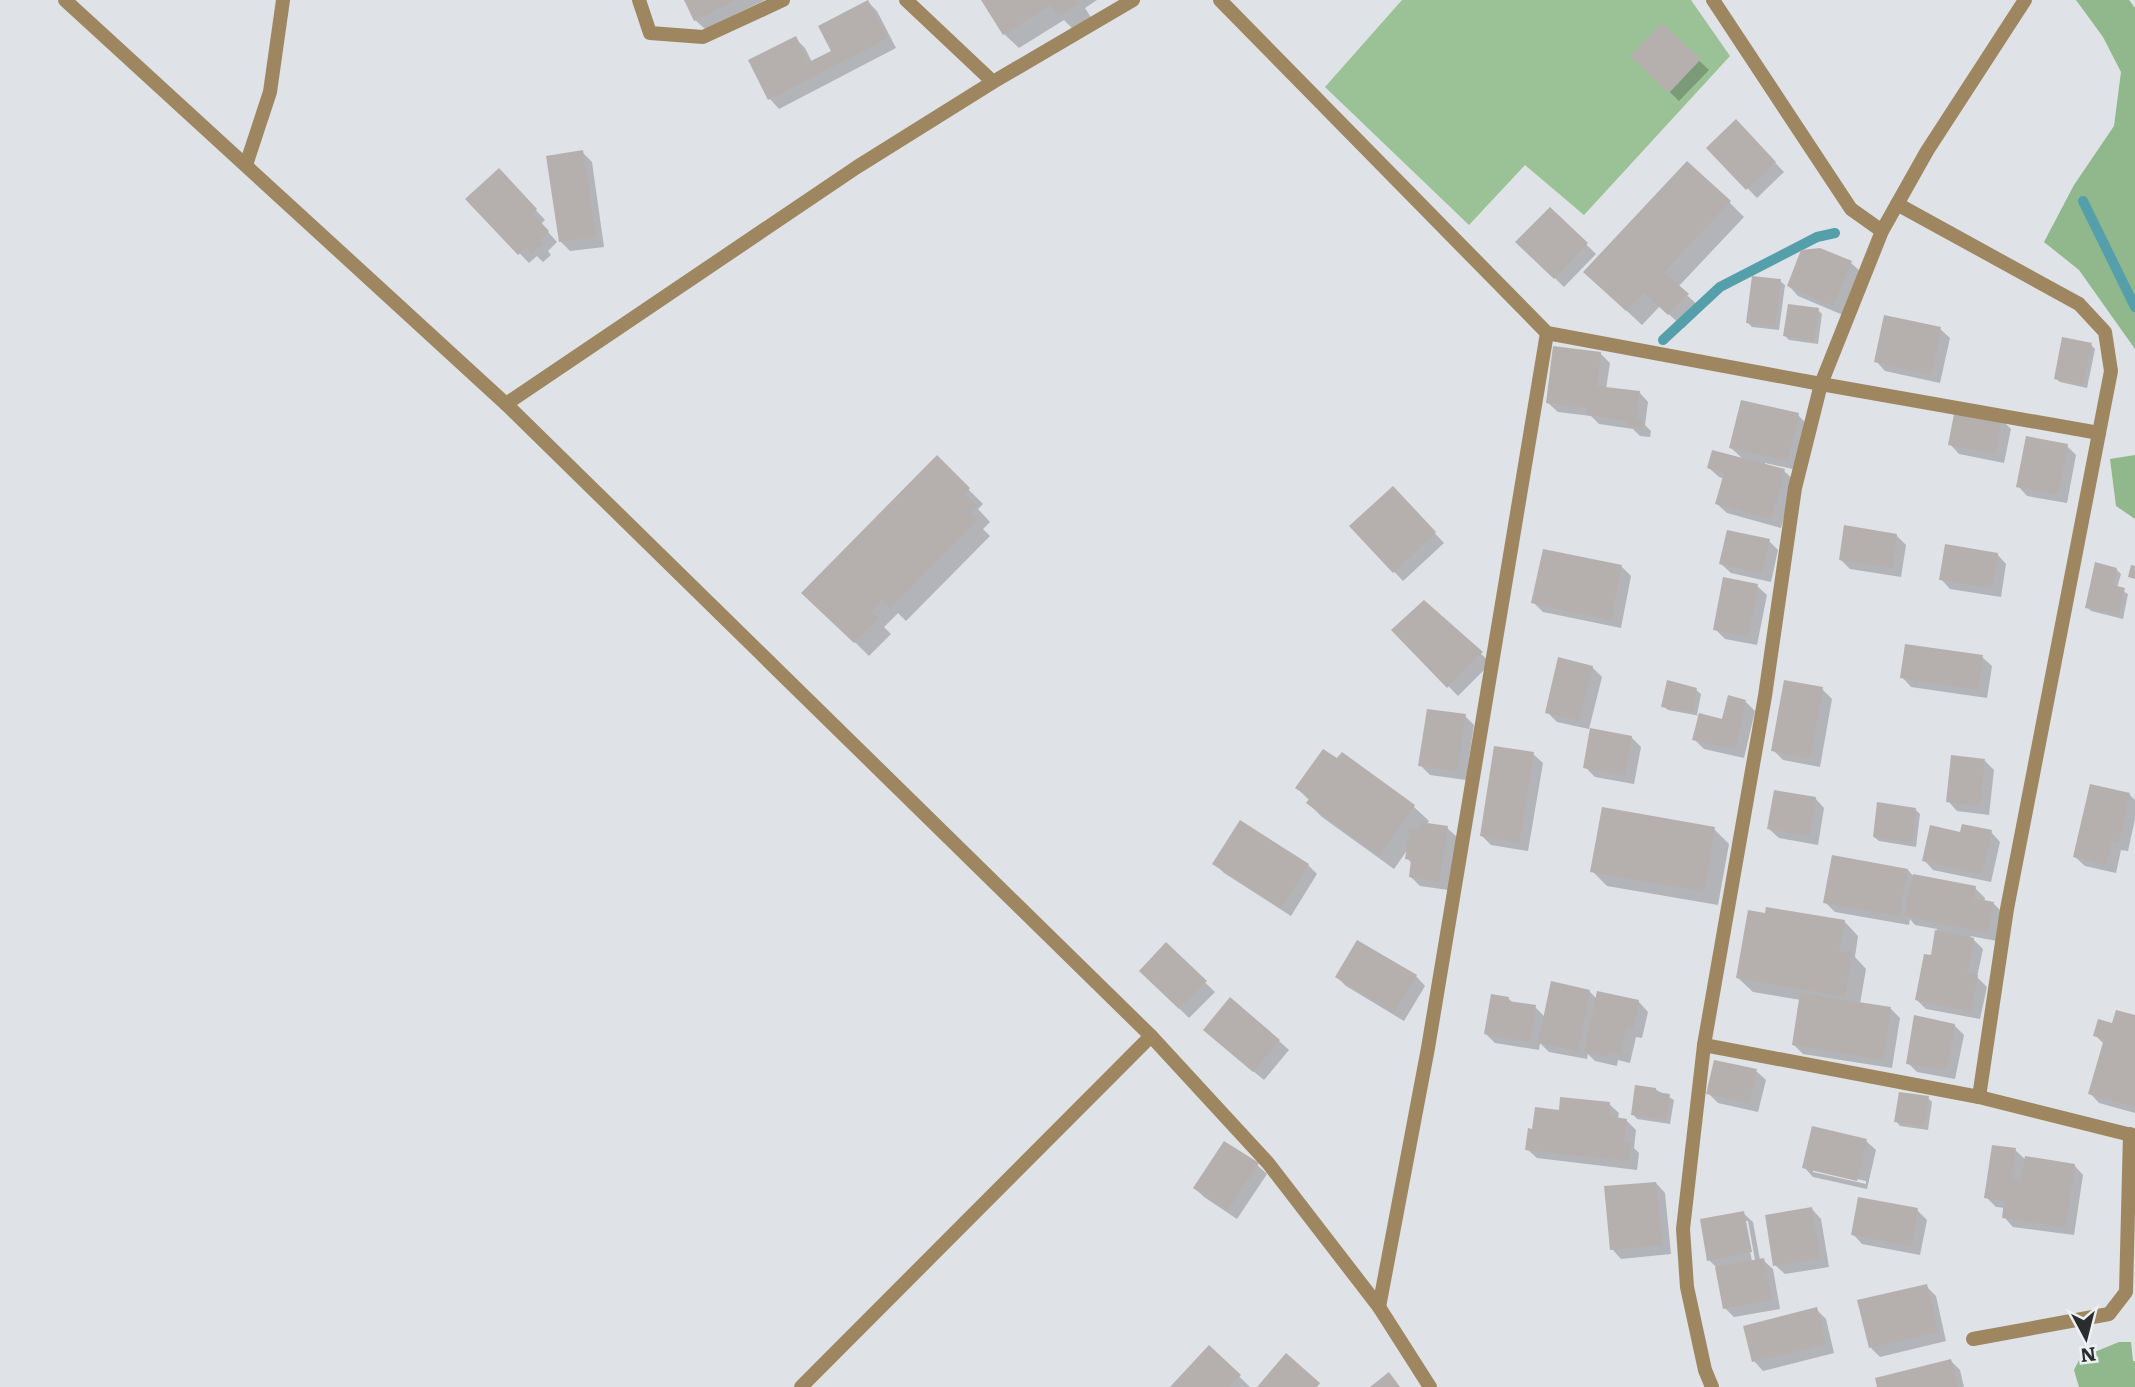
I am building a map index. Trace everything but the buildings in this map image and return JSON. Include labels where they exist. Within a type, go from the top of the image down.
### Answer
[{"type":"street","points":[[65,0],[506,404],[1152,1036],[1268,1163],[1379,1307],[1430,1387]]},
{"type":"street","points":[[246,166],[270,92],[283,0]]},
{"type":"street","points":[[639,0],[650,33],[703,37],[783,0]]},
{"type":"street","points":[[906,0],[993,82]]},
{"type":"street","points":[[506,404],[857,167],[993,82],[1133,0]]},
{"type":"street","points":[[1220,0],[1404,191],[1547,333],[2099,433]]},
{"type":"street","points":[[1713,0],[1852,209],[1882,231]]},
{"type":"street","points":[[1712,1387],[1705,1370],[1687,1287],[1683,1229],[1704,1045],[1765,696],[1795,488],[1821,384],[1882,231],[1927,151],[2025,0]]},
{"type":"street","points":[[1897,204],[2079,304],[2105,332],[2110,371],[2007,909],[1979,1097]]},
{"type":"street","points":[[1379,1307],[1428,1048],[1547,333]]},
{"type":"street","points":[[801,1387],[1152,1036]]},
{"type":"street","points":[[1704,1045],[1979,1097],[2132,1135],[2126,1292],[2118,1306],[2109,1314],[1973,1339]]},
{"type":"green space","points":[[1402,0],[1691,0],[1730,56],[1584,215],[1525,165],[1469,225],[1325,87]]},
{"type":"green space","points":[[2076,0],[2129,0],[2135,8],[2135,349],[2079,270],[2044,242],[2074,185],[2114,126],[2121,72],[2103,37]]},
{"type":"green space","points":[[2135,455],[2135,519],[2116,506],[2110,459]]},
{"type":"green space","points":[[2119,1342],[2131,1342],[2135,1361],[2135,1387],[2079,1387],[2074,1370],[2080,1358]]},
{"type":"waterway","points":[[2083,201],[2135,307]]},
{"type":"waterway","points":[[1663,340],[1720,287],[1817,237],[1835,233]]}]
